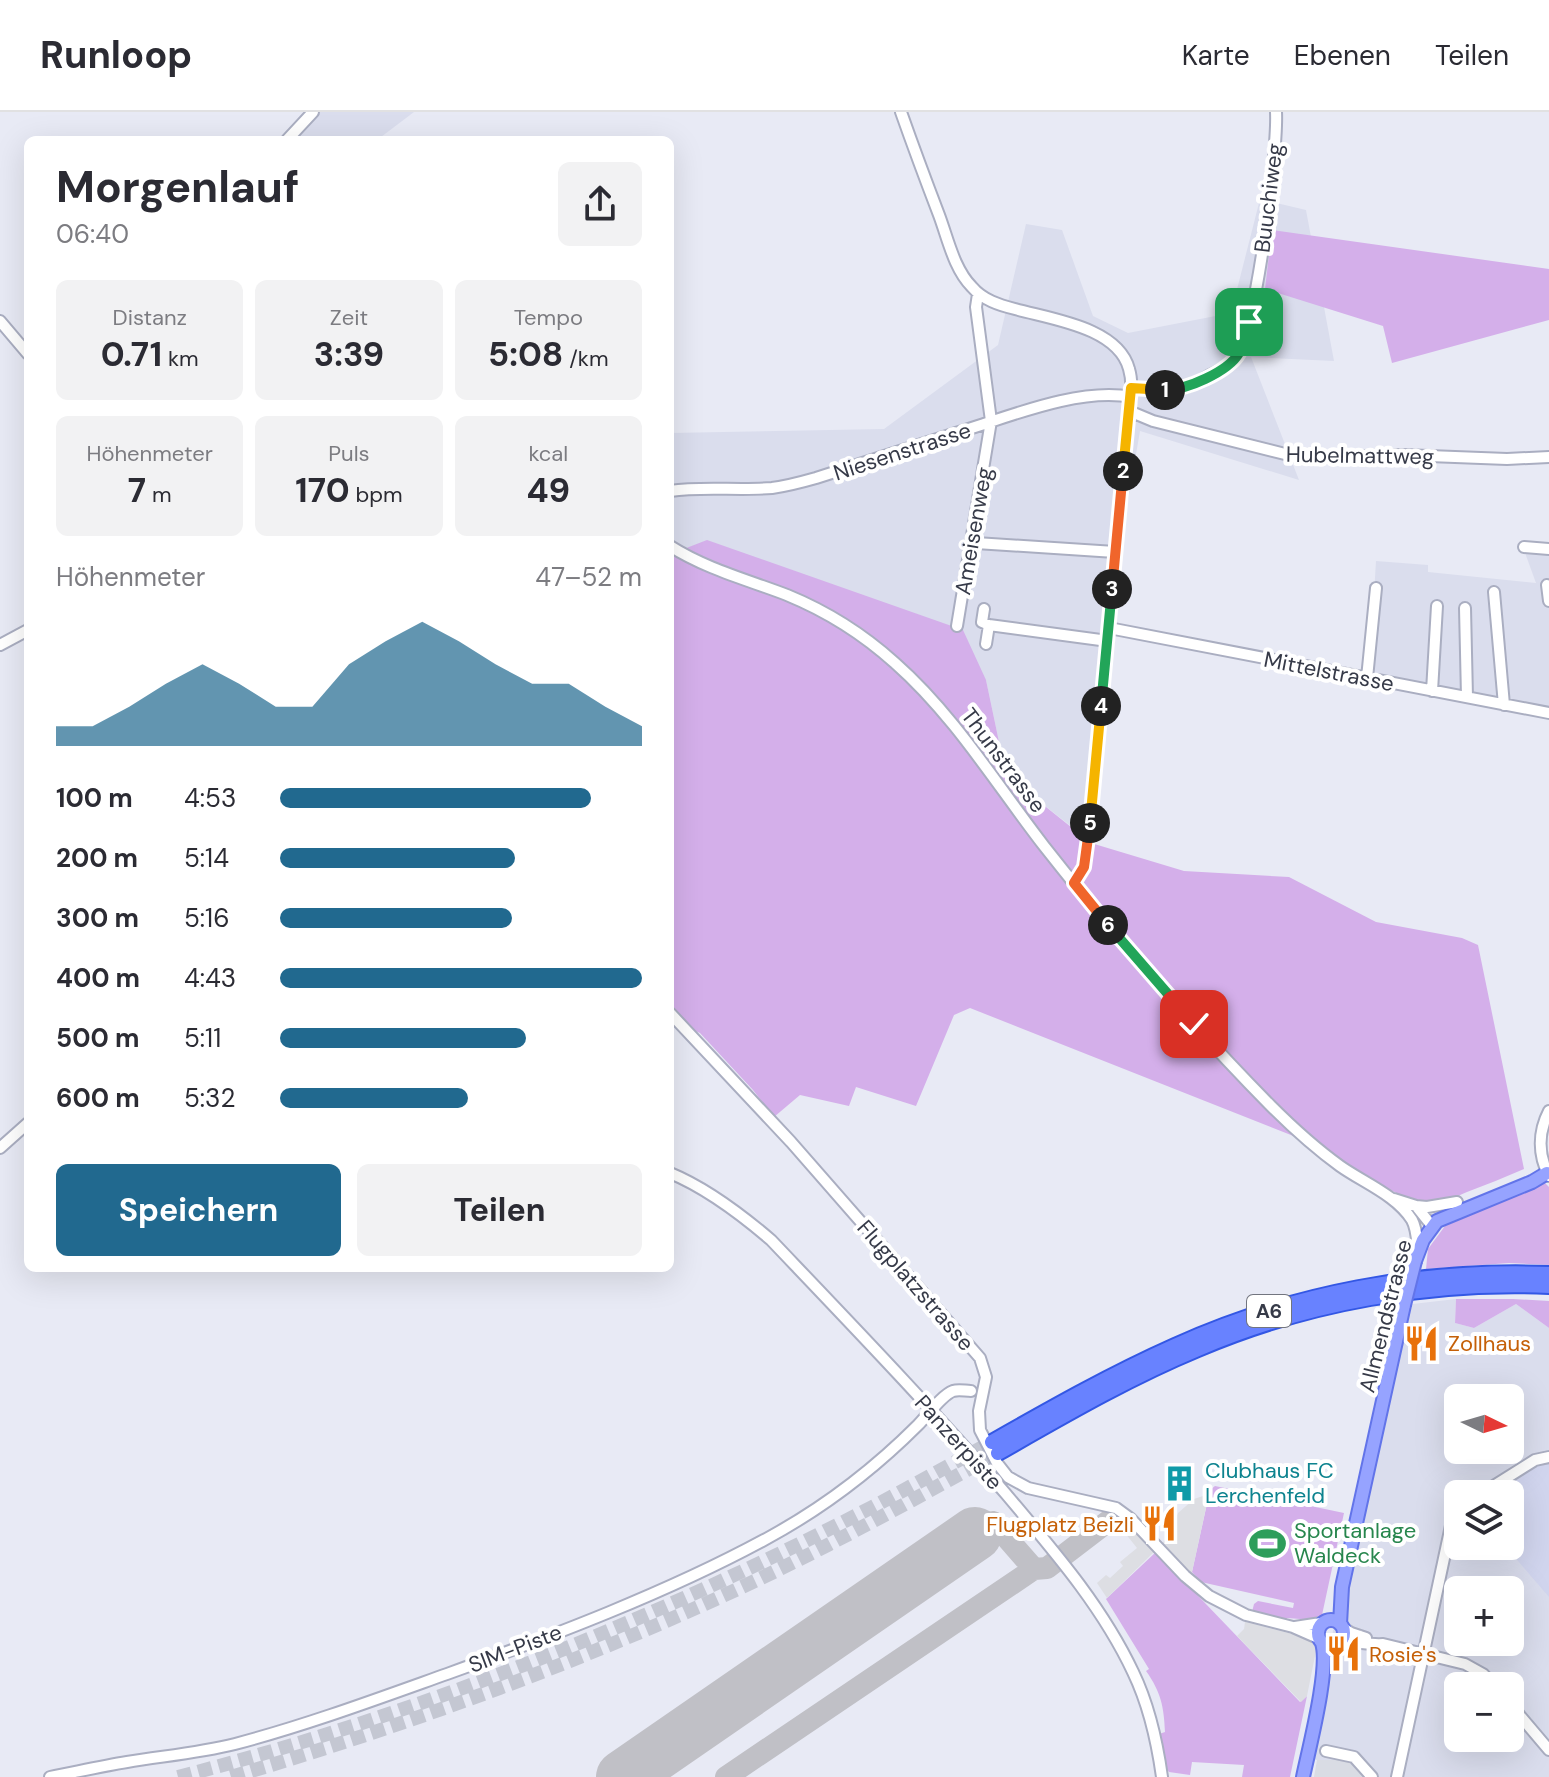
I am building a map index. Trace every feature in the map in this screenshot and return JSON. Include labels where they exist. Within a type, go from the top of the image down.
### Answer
[{"type":"highway","name":"A6","points":[[1549,1274],[1480,1274],[1396,1282],[1330,1294],[1274,1309],[1210,1331],[1149,1357],[1099,1383],[995,1448],[1200,1347],[1267,1323],[1333,1305],[1417,1291],[1549,1286]]},
{"type":"main road","points":[[1435,1223],[1444,1210],[1457,1202],[1530,1175],[1548,1174]]},
{"type":"main road","name":"Allmendstrasse","points":[[1333,1624],[1416,1255],[1435,1223],[1548,1174]]},
{"type":"main road","points":[[1303,1777],[1322,1684],[1324,1652],[1318,1629],[1333,1624],[1344,1635],[1322,1684]]},
{"type":"main road","points":[[1320,1641],[1329,1646],[1338,1644]]},
{"type":"street","points":[[291,136],[313,112]]},
{"type":"street","points":[[901,112],[958,267],[969,285],[978,294],[1002,306],[1104,337],[1119,349],[1130,371],[1131,392],[1086,861],[1074,883]]},
{"type":"street","name":"Buuchiweg","points":[[1131,392],[1184,388],[1228,366],[1239,353],[1260,261],[1275,149],[1276,112]]},
{"type":"street","name":"Ameisenweg","points":[[957,626],[991,421],[976,307],[978,294]]},
{"type":"street","points":[[0,321],[24,349]]},
{"type":"street","name":"Niesenstrasse","points":[[674,491],[787,486],[991,421],[1076,398],[1131,392]]},
{"type":"street","name":"Hubelmattweg","points":[[1129,411],[1153,421],[1301,458],[1403,455],[1497,459],[1549,457]]},
{"type":"street","points":[[976,543],[1115,552]]},
{"type":"street","points":[[1524,547],[1549,549]]},
{"type":"street","name":"Thunstrasse","points":[[674,548],[694,560],[798,600],[859,635],[893,661],[947,717],[1074,883],[1162,989],[1273,1108],[1328,1157],[1392,1198],[1416,1206],[1457,1202]]},
{"type":"street","points":[[1547,585],[1549,601]]},
{"type":"street","points":[[1367,678],[1376,588]]},
{"type":"street","points":[[1494,592],[1504,705]]},
{"type":"street","points":[[1432,691],[1437,606]]},
{"type":"street","points":[[1465,608],[1467,697]]},
{"type":"street","points":[[984,609],[982,622],[989,625],[1108,641]]},
{"type":"street","points":[[986,644],[989,625]]},
{"type":"street","name":"Mittelstrasse","points":[[1109,628],[1549,713]]},
{"type":"street","points":[[0,645],[24,632]]},
{"type":"street","name":"Flugplatzstrasse","points":[[674,1017],[791,1142],[980,1358],[986,1382],[979,1411],[980,1430],[1002,1470]]},
{"type":"street","points":[[1548,1174],[1542,1155],[1541,1134],[1549,1111]]},
{"type":"street","points":[[0,1148],[24,1127]]},
{"type":"street","name":"Panzerpiste","points":[[674,1175],[699,1188],[771,1240],[932,1411],[1060,1558],[1123,1651],[1144,1696],[1162,1777]]},
{"type":"street","name":"Thunstrasse","points":[[1392,1198],[1415,1227],[1416,1255]]},
{"type":"street","points":[[1416,1206],[1435,1223]]},
{"type":"street","name":"Thunstrasse","points":[[1402,1208],[1435,1223]]},
{"type":"street","name":"SIM-Piste","points":[[50,1777],[201,1751],[249,1739],[372,1701],[498,1656],[637,1599],[736,1555],[812,1512],[881,1461],[947,1394],[971,1391]]},
{"type":"street","points":[[1503,1480],[1535,1460],[1549,1457]]},
{"type":"street","points":[[993,1479],[1002,1470],[1028,1488],[1116,1508],[1131,1519],[1203,1592],[1246,1615],[1293,1627],[1320,1641]]},
{"type":"street","points":[[1397,1777],[1444,1557]]},
{"type":"street","points":[[1293,1627],[1333,1624],[1383,1644],[1473,1667],[1480,1672]]},
{"type":"street","points":[[1338,1644],[1351,1641],[1383,1644]]},
{"type":"street","points":[[1524,1721],[1549,1750]]},
{"type":"street","points":[[1326,1751],[1354,1757],[1372,1777]]},
{"type":"shaded area","points":[[313,112],[414,112],[382,136],[291,136]]},
{"type":"shaded area","points":[[1260,199],[1306,210],[1334,361],[1251,357],[1299,480],[1140,431],[1106,630],[1086,821],[1077,831],[1006,775],[986,680],[674,553],[674,433],[884,429],[998,345],[1026,224],[1062,230],[1093,316],[1128,333],[1231,313]]},
{"type":"shaded area","points":[[1272,230],[1549,269],[1549,320],[1392,363],[1383,326],[1265,289]]},
{"type":"shaded area","points":[[707,540],[963,630],[986,680],[1006,775],[1091,843],[1184,871],[1289,877],[1376,922],[1462,938],[1478,945],[1524,1169],[1444,1202],[1429,1203],[1411,1198],[1370,1180],[1332,1154],[1306,1130],[1296,1137],[970,1008],[954,1015],[916,1106],[856,1087],[849,1106],[800,1095],[774,1117],[700,1033],[674,1022],[676,552]]},
{"type":"shaded area","points":[[1524,550],[1549,552],[1549,711],[1369,676],[1376,561],[1428,565],[1428,572],[1536,583]]},
{"type":"shaded area","points":[[1545,1183],[1549,1187],[1549,1265],[1509,1263],[1426,1269],[1428,1249],[1445,1226]]},
{"type":"shaded area","points":[[1456,1299],[1455,1323],[1474,1328],[1516,1304],[1549,1328],[1549,1777],[1364,1777],[1349,1760],[1307,1758],[1404,1305]]},
{"type":"shaded area","points":[[1456,1299],[1549,1301],[1549,1328],[1516,1304],[1474,1328],[1455,1323]]},
{"type":"shaded area","points":[[1540,1464],[1549,1464],[1549,1597],[1517,1560],[1524,1560],[1524,1480],[1514,1480]]},
{"type":"shaded area","name":"Sportanlage Waldeck","points":[[1215,1486],[1344,1513],[1322,1615],[1313,1620],[1287,1618],[1286,1621],[1252,1612],[1258,1601],[1293,1608],[1294,1603],[1201,1582],[1192,1572],[1210,1490]]},
{"type":"shaded area","points":[[1209,1494],[1190,1573],[1162,1543],[1170,1536],[1165,1530],[1194,1499]]},
{"type":"shaded area","points":[[1133,1526],[1156,1550],[1107,1598],[1097,1583],[1106,1575],[1110,1578],[1123,1566],[1120,1562],[1137,1548],[1125,1533]]},
{"type":"shaded area","points":[[1156,1552],[1300,1702],[1307,1696],[1290,1777],[1242,1777],[1244,1765],[1192,1762],[1190,1775],[1169,1772],[1166,1768],[1159,1734],[1165,1732],[1163,1707],[1146,1671],[1149,1669],[1106,1599]]},
{"type":"shaded area","points":[[1245,1622],[1308,1638],[1317,1646],[1307,1696],[1301,1702],[1237,1636],[1244,1629]]},
{"type":"shaded area","points":[[1317,1760],[1349,1760],[1364,1777],[1314,1777]]},
{"type":"taxiway","points":[[726,1777],[1034,1569],[1047,1568],[1115,1516]]},
{"type":"taxiway","points":[[975,1534],[993,1522],[1034,1569]]},
{"type":"runway","points":[[623,1777],[975,1534]]},
{"type":"tunnel","points":[[178,1777],[265,1753],[437,1697],[607,1631],[772,1557],[871,1508],[992,1442]]},
{"type":"tunnel","points":[[231,1777],[498,1689],[628,1637],[788,1565],[998,1453]]},
{"type":"place","name":"Zollhaus","points":[[1422,1343]]},
{"type":"place","name":"Clubhaus FC Lerchenfeld","points":[[1179,1483]]},
{"type":"place","name":"Flugplatz Beizli","points":[[1160,1524]]},
{"type":"place","name":"Sportanlage Waldeck","points":[[1268,1543]]},
{"type":"place","name":"Rosie's","points":[[1343,1654]]},
{"type":"route","points":[[1194,1024],[1074,883],[1084,867],[1088,840],[1131,388],[1177,390],[1228,366],[1244,344],[1249,322]]}]
